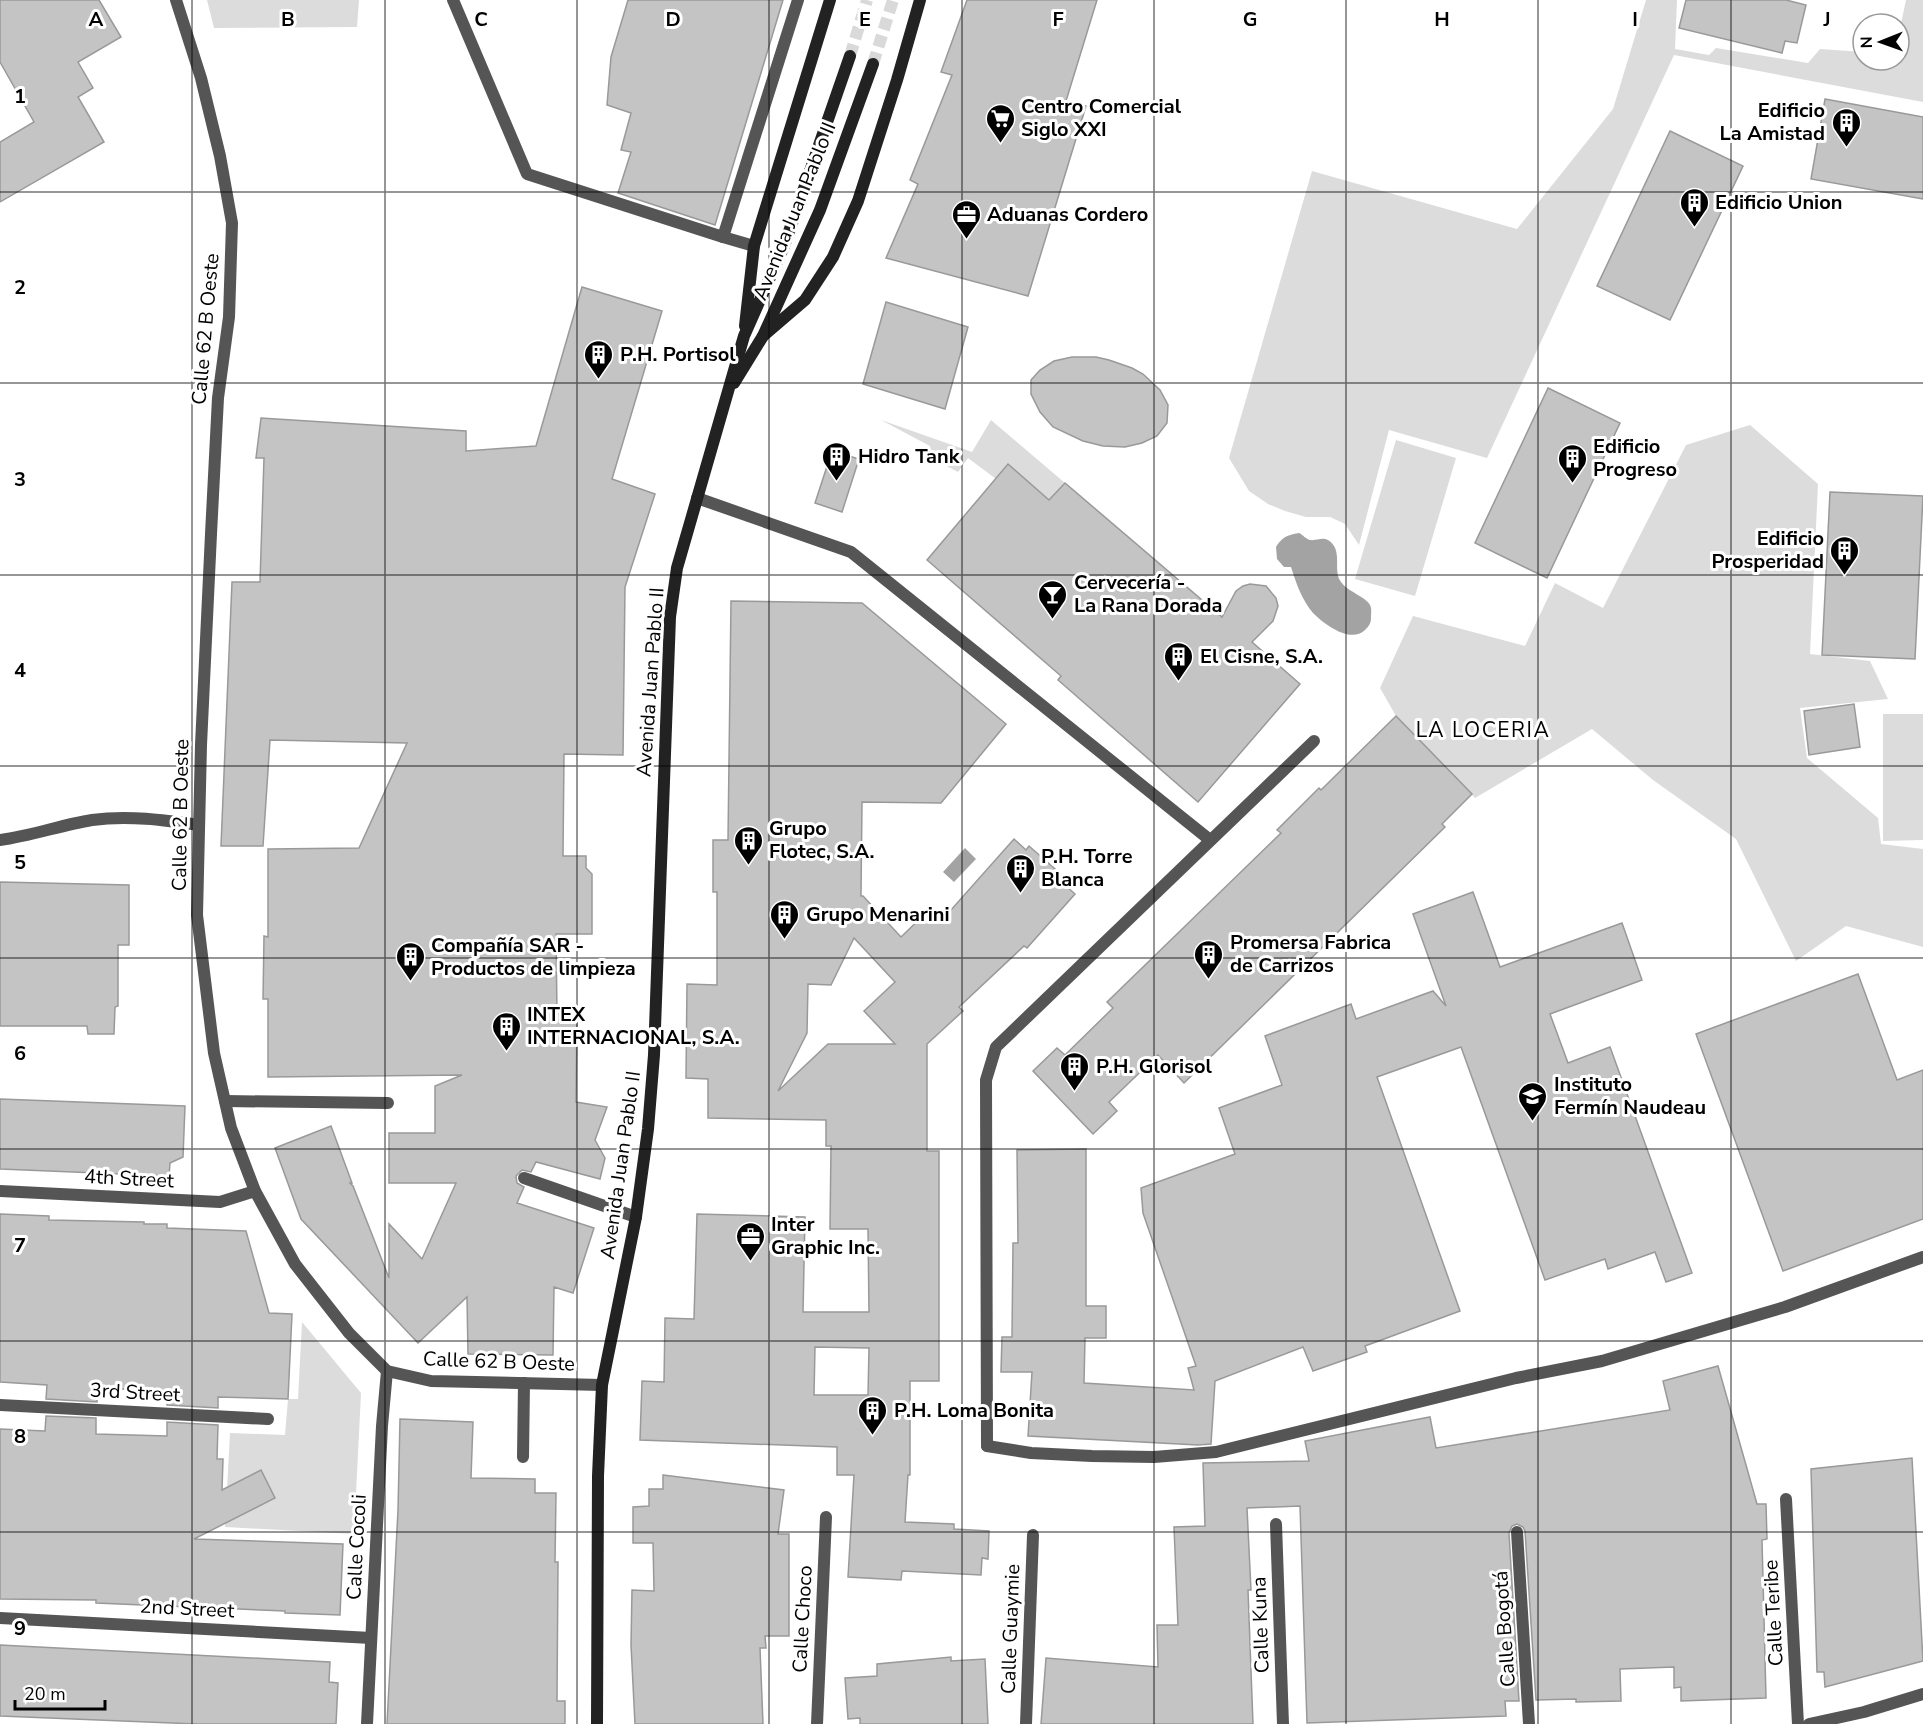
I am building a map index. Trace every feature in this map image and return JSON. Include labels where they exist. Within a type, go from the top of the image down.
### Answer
[{"type":"main road","points":[[744,336],[753,246],[830,0]]},
{"type":"main road","points":[[763,336],[805,300],[837,247],[858,201],[920,0]]},
{"type":"main road","name":"Avenida Juan Pablo II","points":[[597,1724],[598,1476],[602,1384],[636,1217],[648,1129],[654,1055],[670,617],[677,568],[744,336],[784,246],[849,56]]},
{"type":"main road","name":"Avenida Juan Pablo II","points":[[724,399],[763,336],[820,210],[873,64]]},
{"type":"street","name":"Calle 62 B Oeste","points":[[176,0],[203,88],[220,156],[232,222],[229,317],[218,398],[201,745],[197,915],[214,1053],[231,1128],[255,1191],[295,1264],[349,1333],[387,1371],[431,1381],[602,1384]]},
{"type":"street","points":[[453,0],[527,174],[753,246]]},
{"type":"street","points":[[723,237],[798,0]]},
{"type":"street","points":[[696,498],[851,552],[1210,840]]},
{"type":"street","points":[[1314,741],[996,1047],[986,1080],[987,1446],[1031,1453],[1092,1456],[1154,1457],[1216,1452],[1516,1378],[1602,1361],[1785,1307],[1923,1257]]},
{"type":"street","points":[[0,840],[92,820],[144,818],[199,825]]},
{"type":"street","points":[[225,1101],[388,1103]]},
{"type":"street","points":[[524,1179],[636,1217]]},
{"type":"street","name":"4th Street","points":[[0,1191],[220,1202],[255,1191]]},
{"type":"street","name":"Calle Cocoli","points":[[367,1724],[382,1426],[387,1371]]},
{"type":"street","points":[[523,1457],[524,1383]]},
{"type":"street","name":"3rd Street","points":[[0,1405],[268,1419]]},
{"type":"street","name":"Calle Teribe","points":[[1786,1499],[1798,1724]]},
{"type":"street","name":"Calle Choco","points":[[817,1724],[826,1516]]},
{"type":"street","name":"Calle Kuna","points":[[1276,1524],[1283,1724]]},
{"type":"street","name":"Calle Bogotá","points":[[1517,1532],[1529,1724]]},
{"type":"street","name":"Calle Guaymie","points":[[1026,1724],[1033,1535]]},
{"type":"street","name":"2nd Street","points":[[0,1618],[371,1638]]},
{"type":"street","points":[[1809,1724],[1864,1712],[1923,1694]]},
{"type":"shaded area","points":[[207,0],[359,0],[357,27],[214,28]]},
{"type":"shaded area","points":[[1646,0],[1677,0],[1675,49],[1709,55],[1716,48],[1808,63],[1820,49],[1851,51],[1851,72],[1911,72],[1911,12],[1903,12],[1906,0],[1923,0],[1923,102],[1674,55],[1487,458],[1389,430],[1359,545],[1345,524],[1330,517],[1306,517],[1285,511],[1268,504],[1249,491],[1229,458],[1312,171],[1517,229],[1613,109]]},
{"type":"shaded area","points":[[881,420],[972,452],[991,420],[1065,483],[1049,500],[1008,465],[996,479],[968,458],[958,472],[926,455],[930,446]]},
{"type":"shaded area","points":[[1750,425],[1818,484],[1810,654],[1870,661],[1888,699],[1800,708],[1807,758],[1878,818],[1881,844],[1923,849],[1923,947],[1846,926],[1796,961],[1736,839],[1653,780],[1592,729],[1475,798],[1396,716],[1380,688],[1413,616],[1525,646],[1555,583],[1603,608],[1686,445]]},
{"type":"shaded area","points":[[1396,440],[1456,458],[1415,596],[1355,579]]},
{"type":"shaded area","points":[[1299,533],[1310,540],[1326,539],[1333,544],[1336,549],[1337,572],[1341,582],[1368,602],[1371,607],[1369,626],[1359,634],[1345,634],[1338,631],[1313,613],[1300,591],[1291,567],[1284,567],[1277,559],[1276,547],[1280,541]]},
{"type":"shaded area","points":[[1883,714],[1923,714],[1923,840],[1883,841]]},
{"type":"shaded area","points":[[965,848],[976,859],[954,882],[943,872]]},
{"type":"shaded area","points":[[302,1322],[361,1393],[354,1534],[225,1527],[230,1433],[285,1435],[288,1399],[298,1399]]},
{"type":"building","points":[[0,0],[99,0],[121,37],[78,62],[93,88],[78,97],[104,142],[0,202],[0,142],[34,122],[0,62]]},
{"type":"building","points":[[628,0],[783,0],[715,225],[618,193],[631,152],[621,150],[631,113],[607,105],[611,57]]},
{"type":"building","name":"Centro Comercial Siglo XXI","points":[[967,0],[1097,0],[1066,101],[1086,106],[1028,296],[886,258],[918,184],[910,180],[952,75],[941,72]]},
{"type":"building","points":[[1686,0],[1786,0],[1806,5],[1797,43],[1785,41],[1782,53],[1679,28]]},
{"type":"building","name":"Edificio La Amistad","points":[[1825,99],[1923,117],[1923,199],[1811,179]]},
{"type":"building","name":"Edificio Union","points":[[1670,131],[1743,166],[1670,320],[1597,286]]},
{"type":"building","points":[[582,287],[662,311],[612,479],[655,494],[625,587],[623,755],[564,754],[563,856],[586,856],[586,868],[592,874],[592,934],[556,934],[557,1014],[577,1014],[576,1102],[607,1107],[595,1140],[605,1158],[600,1179],[536,1162],[531,1172],[522,1170],[516,1176],[517,1183],[524,1187],[517,1203],[594,1228],[573,1293],[554,1287],[553,1355],[468,1354],[467,1297],[418,1343],[301,1219],[275,1148],[331,1126],[352,1183],[350,1183],[389,1278],[389,1224],[422,1259],[456,1183],[389,1183],[389,1133],[435,1133],[435,1086],[462,1075],[268,1077],[268,999],[263,999],[264,936],[268,937],[268,849],[359,848],[407,743],[270,740],[263,846],[221,846],[232,582],[260,582],[264,458],[256,458],[261,418],[466,431],[466,451],[536,446]]},
{"type":"building","points":[[886,302],[968,327],[945,409],[863,384]]},
{"type":"building","points":[[1072,357],[1096,357],[1109,360],[1143,374],[1160,390],[1168,405],[1167,423],[1157,436],[1125,447],[1103,446],[1083,441],[1053,427],[1040,412],[1031,394],[1031,380],[1040,370],[1054,361]]},
{"type":"building","name":"Edificio Progreso","points":[[1548,388],[1620,423],[1547,578],[1475,543]]},
{"type":"building","name":"Hidro Tank","points":[[832,451],[859,459],[842,512],[815,503]]},
{"type":"building","points":[[1008,464],[1049,500],[1065,483],[1222,617],[1236,591],[1243,586],[1250,584],[1266,586],[1276,598],[1278,606],[1273,621],[1252,642],[1300,684],[1198,802],[1058,680],[1061,676],[927,560]]},
{"type":"building","name":"Edificio Prosperidad","points":[[1830,492],[1923,496],[1915,659],[1822,655]]},
{"type":"building","points":[[731,601],[862,603],[1006,724],[941,803],[862,802],[861,896],[901,937],[932,907],[943,919],[1014,839],[1026,850],[1029,846],[1070,882],[1066,886],[1075,894],[1027,948],[1024,946],[959,1007],[963,1011],[927,1044],[927,1151],[939,1151],[939,1381],[910,1381],[910,1475],[908,1475],[905,1522],[954,1524],[954,1529],[989,1531],[988,1559],[982,1558],[981,1575],[902,1571],[901,1580],[848,1577],[854,1475],[837,1475],[837,1447],[640,1440],[642,1381],[664,1382],[665,1318],[694,1319],[697,1214],[805,1217],[803,1312],[869,1312],[868,1229],[830,1229],[831,1146],[826,1146],[826,1120],[708,1118],[708,1079],[686,1078],[687,984],[717,985],[717,892],[713,892],[713,840],[728,840]],"holes":[[[854,938],[895,982],[864,1011],[895,1044],[828,1044],[778,1091],[807,1033],[808,984],[831,985]],[[815,1347],[869,1348],[868,1395],[814,1395]]]},
{"type":"building","points":[[1854,704],[1860,747],[1809,755],[1804,711]]},
{"type":"building","points":[[1396,716],[1472,794],[1442,824],[1445,827],[1184,1083],[1158,1055],[1109,1102],[1117,1111],[1093,1134],[1033,1071],[1057,1048],[1065,1055],[1113,1008],[1107,1002],[1281,833],[1277,830],[1319,788],[1321,790]]},
{"type":"building","points":[[0,882],[129,885],[129,945],[118,945],[118,1006],[115,1007],[114,1034],[88,1034],[87,1026],[0,1026]]},
{"type":"building","points":[[1473,892],[1500,967],[1622,923],[1642,980],[1550,1014],[1568,1063],[1610,1047],[1692,1273],[1666,1282],[1655,1252],[1608,1269],[1605,1259],[1545,1280],[1461,1047],[1377,1077],[1460,1311],[1365,1346],[1367,1352],[1313,1371],[1303,1347],[1215,1381],[1211,1444],[1028,1436],[1032,1372],[1001,1372],[1002,1337],[1012,1337],[1013,1243],[1018,1243],[1017,1150],[1086,1149],[1086,1306],[1106,1306],[1106,1338],[1085,1338],[1084,1383],[1194,1390],[1188,1368],[1196,1366],[1143,1213],[1141,1188],[1235,1154],[1219,1108],[1282,1085],[1265,1036],[1351,1004],[1356,1019],[1433,991],[1446,1006],[1413,914]]},
{"type":"building","points":[[1858,974],[1897,1080],[1923,1070],[1923,1219],[1783,1271],[1696,1034]]},
{"type":"building","points":[[0,1099],[185,1106],[183,1157],[170,1163],[169,1176],[0,1169]]},
{"type":"building","points":[[0,1214],[49,1216],[49,1220],[144,1222],[144,1224],[167,1224],[167,1228],[246,1231],[269,1313],[292,1314],[288,1399],[218,1397],[218,1408],[167,1405],[167,1391],[97,1388],[97,1402],[46,1399],[47,1385],[0,1382]]},
{"type":"building","points":[[1718,1366],[1757,1504],[1766,1504],[1767,1539],[1762,1540],[1766,1698],[1681,1701],[1681,1687],[1674,1688],[1674,1667],[1620,1669],[1621,1701],[1536,1700],[1525,1531],[1517,1524],[1512,1526],[1509,1533],[1519,1701],[1505,1701],[1506,1716],[1307,1723],[1300,1506],[1247,1508],[1253,1724],[1041,1724],[1046,1658],[1158,1667],[1157,1625],[1178,1625],[1174,1527],[1205,1526],[1203,1463],[1309,1461],[1305,1441],[1430,1417],[1436,1448],[1670,1410],[1663,1381]]},
{"type":"building","points":[[46,1416],[96,1418],[96,1434],[167,1436],[167,1422],[218,1425],[217,1459],[223,1459],[222,1490],[261,1470],[275,1498],[194,1539],[343,1544],[340,1615],[96,1603],[96,1600],[0,1599],[0,1429],[45,1431]]},
{"type":"building","points":[[400,1419],[473,1422],[471,1478],[535,1479],[535,1493],[556,1493],[557,1701],[565,1701],[565,1724],[387,1724],[398,1510]]},
{"type":"building","points":[[1912,1458],[1923,1661],[1825,1687],[1824,1672],[1817,1672],[1811,1469]]},
{"type":"building","points":[[663,1475],[784,1490],[778,1534],[789,1534],[789,1636],[765,1636],[766,1648],[760,1648],[763,1724],[635,1724],[631,1645],[632,1590],[654,1591],[653,1543],[633,1543],[633,1507],[649,1506],[649,1489],[663,1489]]},
{"type":"building","points":[[0,1645],[330,1662],[329,1682],[338,1683],[336,1724],[196,1724],[0,1716]]},
{"type":"building","points":[[951,1657],[951,1661],[985,1659],[988,1724],[860,1724],[860,1718],[848,1719],[845,1678],[877,1676],[877,1664]]},
{"type":"tunnel","points":[[850,56],[867,0]]},
{"type":"tunnel","points":[[873,64],[893,0]]},
{"type":"place","name":"Centro Comercial Siglo XXI","points":[[1000,144]]},
{"type":"place","name":"Edificio La Amistad","points":[[1846,148]]},
{"type":"place","name":"Edificio Union","points":[[1694,228]]},
{"type":"place","name":"Aduanas Cordero","points":[[966,240]]},
{"type":"place","name":"P.H. Portisol","points":[[599,380]]},
{"type":"place","name":"Hidro Tank","points":[[837,482]]},
{"type":"place","name":"Edificio Progreso","points":[[1572,484]]},
{"type":"place","name":"Edificio Prosperidad","points":[[1845,576]]},
{"type":"place","name":"Cervecería - La Rana Dorada","points":[[1053,620]]},
{"type":"place","name":"El Cisne, S.A.","points":[[1179,682]]},
{"type":"place","name":"Grupo Flotec, S.A.","points":[[748,866]]},
{"type":"place","name":"P.H. Torre Blanca","points":[[1020,894]]},
{"type":"place","name":"Grupo Menarini","points":[[785,940]]},
{"type":"place","name":"Promersa Fabrica de Carrizos","points":[[1209,980]]},
{"type":"place","name":"Compañía SAR - Productos de limpieza","points":[[410,982]]},
{"type":"place","name":"INTEX INTERNACIONAL, S.A.","points":[[506,1052]]},
{"type":"place","name":"P.H. Glorisol","points":[[1075,1092]]},
{"type":"place","name":"Instituto Fermín Naudeau","points":[[1533,1122]]},
{"type":"place","name":"Inter Graphic Inc.","points":[[750,1262]]},
{"type":"place","name":"P.H. Loma Bonita","points":[[873,1436]]},
{"type":"district","name":"LA LOCERIA","points":[[1483,730]]}]
